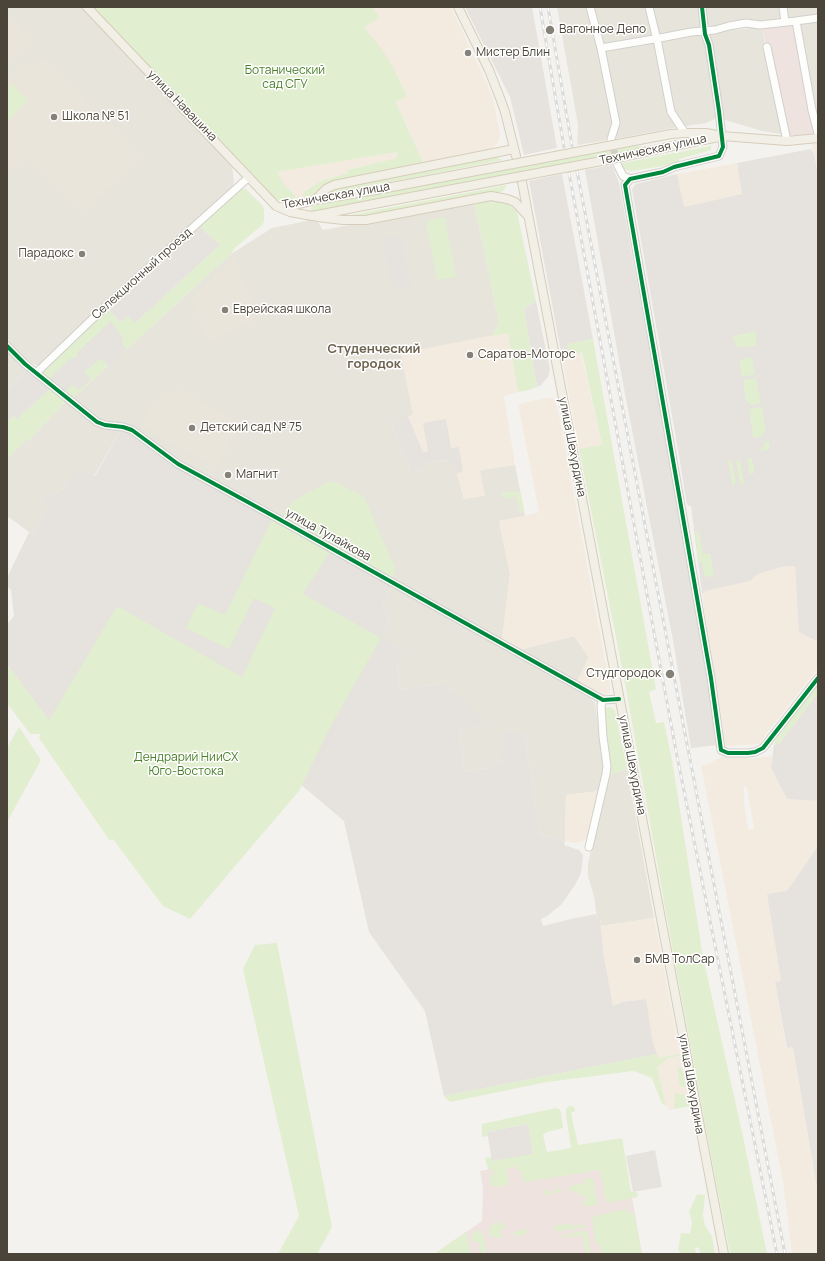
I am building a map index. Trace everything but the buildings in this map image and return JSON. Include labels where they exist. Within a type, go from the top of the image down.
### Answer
[{"type":"main road","name":"улица Навашина","points":[[87,7],[276,206]]},
{"type":"main road","points":[[312,201],[326,189],[334,185],[515,153],[500,98],[489,70],[458,7]]},
{"type":"main road","name":"Техническая улица","points":[[276,206],[288,207],[312,201],[671,134],[706,133],[722,136],[787,141],[818,138]]},
{"type":"main road","name":"Техническая улица","points":[[276,206],[290,212],[310,216],[605,160],[722,136]]},
{"type":"main road","name":"улица Шехурдина","points":[[522,182],[724,1254]]},
{"type":"main road","points":[[310,216],[343,220],[366,220],[491,196],[514,202],[528,217]]},
{"type":"street","points":[[590,7],[601,48],[616,123],[611,139]]},
{"type":"street","points":[[649,7],[671,112],[685,133]]},
{"type":"street","points":[[617,164],[623,176],[630,179],[663,172],[674,167],[719,156],[723,147],[722,136],[709,45],[704,30],[702,7]]},
{"type":"street","points":[[783,7],[785,22]]},
{"type":"street","points":[[601,48],[704,30],[715,30],[746,23],[760,25],[818,18]]},
{"type":"street","points":[[796,21],[812,110],[818,133]]},
{"type":"street","points":[[767,47],[787,141]]},
{"type":"street","name":"Селекционный проезд","points":[[36,373],[109,303],[249,177]]},
{"type":"street","points":[[630,179],[625,185],[711,678],[721,750],[728,753],[748,753],[755,752],[763,748],[818,678]]},
{"type":"street","points":[[310,216],[304,213],[304,209],[305,205],[312,201]]},
{"type":"street","name":"улица Тулайкова","points":[[7,346],[36,373],[97,422],[104,425],[123,427],[132,430],[178,464],[603,700]]},
{"type":"street","points":[[589,847],[607,766],[601,705],[603,700],[619,699]]},
{"type":"shaded area","points":[[7,7],[82,7],[229,161],[232,167],[234,181],[233,186],[229,191],[41,365],[38,366],[25,360],[7,342]]},
{"type":"shaded area","points":[[372,7],[451,7],[493,98],[500,135],[499,141],[492,150],[424,165],[396,101],[407,96],[392,65],[364,26],[380,18]]},
{"type":"shaded area","points":[[465,7],[532,7],[557,148],[524,155],[510,97]]},
{"type":"shaded area","points":[[557,7],[588,7],[599,49],[613,124],[608,140],[577,145],[578,125]]},
{"type":"shaded area","points":[[592,7],[647,7],[652,35],[651,37],[602,44]]},
{"type":"shaded area","points":[[651,7],[700,7],[702,28],[658,35]]},
{"type":"shaded area","points":[[704,7],[781,7],[782,16],[781,19],[711,27],[708,24]]},
{"type":"shaded area","points":[[784,7],[818,7],[818,15],[790,19],[787,18]]},
{"type":"shaded area","points":[[7,14],[34,43],[7,67]]},
{"type":"shaded area","points":[[818,21],[818,127],[799,27],[802,24]]},
{"type":"shaded area","points":[[792,24],[816,133],[787,135],[762,27]]},
{"type":"shaded area","points":[[762,27],[787,135],[762,131],[725,120],[723,118],[708,36],[710,31],[714,32]]},
{"type":"shaded area","points":[[699,34],[704,36],[708,46],[716,115],[715,119],[706,123],[686,126],[676,117],[660,43],[661,40]]},
{"type":"shaded area","points":[[655,42],[678,127],[615,139],[603,51]]},
{"type":"shaded area","name":"Школа № 51","points":[[44,57],[141,159],[80,214],[27,157],[13,170],[7,165],[7,78],[24,62],[32,69]]},
{"type":"shaded area","points":[[818,143],[818,174],[812,144]]},
{"type":"shaded area","points":[[811,149],[814,154],[818,174],[818,642],[799,632],[795,566],[781,567],[758,574],[750,581],[705,591],[705,593],[702,593],[691,506],[688,506],[686,500],[632,189],[636,184],[677,174],[684,207],[742,194],[737,163]]},
{"type":"shaded area","points":[[397,152],[398,158],[349,170],[348,173],[321,181],[305,191],[303,194],[304,201],[296,202],[295,195],[283,183],[277,172]]},
{"type":"shaded area","points":[[737,163],[742,194],[684,207],[677,174]]},
{"type":"shaded area","points":[[612,165],[619,183],[679,513],[718,745],[691,748],[673,640],[625,394],[585,170]]},
{"type":"shaded area","points":[[562,174],[593,339],[568,344],[569,356],[562,357],[529,181]]},
{"type":"shaded area","points":[[474,202],[499,323],[492,336],[419,350],[413,415],[392,424],[411,472],[423,464],[446,460],[453,465],[464,499],[480,470],[515,465],[525,516],[499,521],[510,574],[502,641],[283,516],[180,460],[129,426],[105,422],[73,398],[231,254],[272,228],[316,219],[323,230]]},
{"type":"shaded area","points":[[199,226],[220,245],[135,323],[128,316],[120,322],[109,310]]},
{"type":"shaded area","points":[[401,235],[411,287],[396,290],[395,283],[391,283],[382,239]]},
{"type":"shaded area","name":"Еврейская школа","points":[[234,257],[258,319],[208,342],[191,300]]},
{"type":"shaded area","points":[[536,301],[550,370],[548,377],[541,385],[537,387],[524,309]]},
{"type":"shaded area","points":[[111,321],[123,338],[121,341],[126,349],[109,367],[101,358],[84,372],[91,379],[79,390],[72,385],[66,391],[50,378],[71,358],[74,359],[78,355],[77,353]]},
{"type":"shaded area","points":[[508,332],[518,392],[504,396],[515,465],[480,470],[485,496],[464,499],[457,474],[463,471],[459,447],[423,452],[408,416],[413,415],[400,351],[417,348],[419,350]]},
{"type":"shaded area","points":[[7,350],[26,371],[7,390]]},
{"type":"shaded area","points":[[581,352],[602,446],[579,449],[562,357]]},
{"type":"shaded area","points":[[26,371],[51,388],[17,419],[14,416],[7,422],[7,390]]},
{"type":"shaded area","name":"Детский сад № 75","points":[[180,389],[241,424],[217,469],[141,425],[155,399],[161,394]]},
{"type":"shaded area","points":[[547,398],[554,399],[558,410],[610,687],[610,691],[605,696],[602,696],[577,682],[589,657],[574,636],[519,650],[502,641],[510,574],[499,521],[539,512],[518,404]]},
{"type":"shaded area","points":[[66,401],[109,429],[121,430],[94,476],[66,486],[55,495],[50,493],[49,507],[33,535],[7,516],[7,459],[26,439],[28,441]]},
{"type":"shaded area","points":[[408,416],[423,452],[428,451],[423,423],[446,419],[451,448],[459,447],[463,471],[457,474],[453,465],[444,460],[424,464],[420,469],[411,472],[392,424]]},
{"type":"shaded area","points":[[121,430],[126,431],[184,470],[392,586],[382,606],[389,612],[388,625],[382,638],[403,650],[397,662],[399,690],[442,683],[483,718],[482,726],[459,731],[464,771],[489,768],[502,760],[503,731],[524,732],[540,835],[565,841],[564,845],[579,850],[583,855],[581,873],[575,885],[561,905],[541,919],[543,926],[596,914],[597,919],[600,919],[604,957],[613,1006],[623,1002],[646,999],[653,1043],[657,1054],[444,1096],[425,1011],[369,932],[344,821],[300,784],[248,677],[50,722],[7,664],[7,625],[14,616],[11,590],[7,586],[7,578],[29,532],[33,535],[49,507],[43,503],[50,492],[55,495],[66,486],[81,469],[95,476]]},
{"type":"shaded area","points":[[795,566],[799,632],[818,642],[818,668],[765,735],[760,744],[722,746],[702,593],[705,593],[705,591],[750,581],[758,574],[781,567]]},
{"type":"shaded area","points":[[392,586],[590,698],[595,703],[604,768],[600,791],[566,795],[565,841],[540,835],[524,732],[502,760],[489,768],[464,771],[459,731],[481,726],[442,683],[399,690],[397,662],[382,638],[388,625],[389,612],[382,606]]},
{"type":"shaded area","points":[[574,636],[589,657],[577,682],[519,650]]},
{"type":"shaded area","points":[[818,693],[818,801],[787,799],[771,767],[774,745],[779,744]]},
{"type":"shaded area","points":[[723,756],[745,756],[748,759],[772,756],[771,762],[787,799],[818,801],[818,849],[816,849],[787,891],[767,894],[781,981],[775,982],[786,1048],[793,1047],[818,1194],[818,1254],[792,1254],[783,1182],[701,765],[706,765]],"holes":[[[744,787],[747,787],[754,829],[748,829],[744,805]]]},
{"type":"shaded area","points":[[627,769],[654,918],[601,926],[600,919],[597,919],[594,896],[588,876],[588,863],[608,775]]},
{"type":"shaded area","points":[[600,791],[590,833],[583,841],[576,843],[565,841],[566,795]]},
{"type":"shaded area","points":[[816,849],[818,849],[818,1194],[793,1047],[787,1048],[775,982],[781,981],[767,894],[787,891]]},
{"type":"shaded area","points":[[654,918],[680,1054],[658,1058],[653,1043],[645,999],[623,1002],[613,1006],[604,957],[601,926]]},
{"type":"shaded area","points":[[680,1056],[690,1106],[670,1110],[666,1105],[657,1067],[668,1058]]},
{"type":"shaded area","points":[[528,1124],[533,1154],[492,1161],[487,1132]]},
{"type":"shaded area","points":[[655,1150],[662,1187],[633,1192],[626,1156]]},
{"type":"shaded area","points":[[530,1161],[600,1162],[631,1191],[642,1254],[437,1254],[437,1252],[482,1221],[483,1187],[480,1171]]},
{"type":"green space","name":"Ботанический сад СГУ","points":[[93,7],[372,7],[380,18],[364,27],[392,65],[407,96],[396,102],[424,165],[325,186],[309,199],[304,201],[303,194],[305,191],[321,181],[348,173],[348,170],[397,158],[397,152],[277,172],[283,183],[295,195],[296,202],[289,203],[278,200],[274,198]]},
{"type":"green space","points":[[11,83],[28,101],[7,121],[7,87]]},
{"type":"green space","points":[[625,146],[641,146],[642,148],[313,212],[310,209],[313,206],[377,193]]},
{"type":"green space","points":[[711,146],[711,150],[679,159],[679,162],[664,166],[630,171],[624,169],[622,163]]},
{"type":"green space","points":[[497,157],[502,160],[330,194],[337,188]]},
{"type":"green space","points":[[507,185],[501,192],[366,218],[346,216]]},
{"type":"green space","points":[[243,188],[246,189],[262,205],[264,209],[264,222],[261,226],[235,248],[231,254],[73,398],[44,376],[42,372],[105,311],[109,310],[120,322],[128,316],[135,323],[220,245],[199,226]]},
{"type":"green space","points":[[498,199],[512,207],[517,212],[536,301],[524,309],[537,387],[518,392],[508,333],[492,336],[499,323],[474,202]]},
{"type":"green space","points":[[445,217],[456,277],[437,280],[426,221]]},
{"type":"green space","points":[[755,331],[757,345],[741,348],[736,346],[733,336]]},
{"type":"green space","points":[[593,339],[656,689],[649,692],[656,723],[664,722],[672,760],[703,957],[742,1132],[767,1254],[730,1254],[717,1187],[624,678],[579,449],[602,445],[582,352],[569,356],[567,344]]},
{"type":"green space","points":[[752,357],[755,374],[742,377],[739,363],[740,360]]},
{"type":"green space","points":[[756,378],[761,403],[751,405],[746,401],[743,380]]},
{"type":"green space","points":[[51,388],[66,401],[28,441],[26,440],[7,459],[7,422],[14,416],[17,418]]},
{"type":"green space","points":[[762,407],[766,430],[764,430],[763,436],[753,438],[749,411],[752,408]]},
{"type":"green space","points":[[769,441],[770,449],[760,452],[761,448],[764,447],[764,442]]},
{"type":"green space","points":[[752,458],[755,473],[749,474],[747,459]]},
{"type":"green space","points":[[740,460],[744,484],[740,484],[736,461]]},
{"type":"green space","points":[[728,461],[732,461],[736,484],[732,485]]},
{"type":"green space","points":[[330,481],[335,482],[364,497],[396,570],[392,579],[283,516],[286,509],[295,500]]},
{"type":"green space","points":[[518,491],[521,494],[524,512],[520,512],[516,496],[503,499],[501,493]]},
{"type":"green space","name":"Дендрарий НииСХ Юго-Востока","points":[[272,519],[331,550],[303,594],[381,638],[333,722],[299,791],[190,919],[163,906],[113,839],[110,841],[39,738],[41,734],[30,734],[7,703],[7,664],[49,720],[117,606],[242,677],[275,608],[254,598],[229,649],[186,628],[198,603],[225,615]]},
{"type":"green space","points":[[699,531],[703,554],[710,553],[714,576],[704,577],[702,562],[698,563],[695,532]]},
{"type":"green space","points":[[818,684],[818,693],[779,744],[774,745],[775,741]]},
{"type":"green space","points":[[611,707],[615,711],[627,769],[608,775],[603,715],[605,708]]},
{"type":"green space","points":[[19,727],[41,760],[7,822],[7,748]]},
{"type":"green space","points":[[277,943],[332,1227],[317,1254],[278,1254],[299,1216],[243,969],[255,945]]},
{"type":"green space","points":[[657,1054],[659,1058],[680,1054],[680,1056],[668,1058],[657,1067],[666,1105],[662,1104],[652,1078],[633,1071],[547,1082],[450,1102],[444,1096]]},
{"type":"green space","points":[[678,1068],[682,1068],[683,1071],[686,1085],[684,1087],[680,1086],[677,1070]]},
{"type":"green space","points":[[676,1093],[684,1095],[690,1106],[674,1109]]},
{"type":"green space","points":[[569,1106],[574,1107],[575,1111],[571,1113],[578,1145],[622,1138],[631,1192],[636,1192],[638,1195],[637,1197],[608,1203],[606,1201],[600,1170],[524,1182],[521,1170],[516,1170],[515,1166],[506,1168],[509,1183],[508,1185],[498,1187],[491,1186],[489,1176],[494,1175],[493,1169],[488,1169],[485,1158],[492,1157],[492,1161],[533,1153],[527,1124],[487,1132],[488,1136],[482,1137],[482,1124],[556,1108],[561,1112],[563,1128],[547,1132],[543,1135],[547,1152],[571,1148],[566,1115],[566,1109]]},
{"type":"green space","points":[[585,1179],[593,1179],[597,1203],[596,1205],[585,1207],[582,1201],[586,1199],[585,1196],[579,1196],[578,1191],[570,1192],[568,1186],[582,1184]]},
{"type":"green space","points":[[557,1187],[561,1187],[559,1192],[547,1195],[544,1193],[543,1189],[546,1189],[547,1192],[558,1190]]},
{"type":"green space","points":[[697,1194],[705,1195],[703,1215],[705,1226],[712,1236],[715,1254],[700,1254],[699,1248],[695,1247],[696,1254],[682,1254],[678,1250],[681,1233],[690,1234],[692,1222],[689,1212]]},
{"type":"green space","points":[[627,1209],[628,1214],[634,1213],[642,1254],[602,1254],[600,1243],[596,1244],[592,1219],[595,1216]]},
{"type":"green space","points":[[495,1223],[501,1223],[506,1229],[500,1230],[501,1238],[490,1236],[489,1227]]},
{"type":"green space","points":[[571,1223],[572,1226],[584,1224],[585,1227],[555,1232],[554,1226]]},
{"type":"green space","points":[[526,1229],[527,1234],[514,1236],[513,1232]]},
{"type":"green space","points":[[478,1230],[483,1234],[487,1254],[481,1254],[479,1242],[473,1242],[471,1235]]},
{"type":"green space","points":[[587,1231],[591,1254],[586,1254],[582,1235],[563,1238],[563,1236]]},
{"type":"green space","points":[[466,1232],[470,1252],[469,1254],[437,1254],[437,1252]]},
{"type":"tunnel","points":[[611,140],[617,162]]},
{"type":"railway","points":[[540,7],[564,147]]},
{"type":"railway","points":[[548,7],[572,146]]},
{"type":"railway","points":[[577,171],[785,1254]]},
{"type":"railway","points":[[569,173],[676,751],[777,1254]]},
{"type":"cycle path","points":[[702,7],[705,34],[709,45],[719,111],[723,147],[719,156],[674,167],[663,172],[630,179],[625,185],[711,678],[721,750],[728,753],[748,753],[755,752],[763,748],[818,678]]},
{"type":"cycle path","points":[[7,346],[25,364],[97,422],[132,430],[178,464],[603,700],[619,699]]},
{"type":"place","name":"Вагонное Депо","points":[[550,30]]},
{"type":"place","name":"Мистер Блин","points":[[468,53]]},
{"type":"place","name":"Школа № 51","points":[[54,117]]},
{"type":"place","name":"Парадокс","points":[[82,254]]},
{"type":"place","name":"Еврейская школа","points":[[225,310]]},
{"type":"place","name":"Саратов-Моторс","points":[[470,355]]},
{"type":"place","name":"Детский сад № 75","points":[[192,428]]},
{"type":"place","name":"Магнит","points":[[228,475]]},
{"type":"place","name":"Студгородок","points":[[670,674]]},
{"type":"place","name":"БМВ ТолСар","points":[[637,960]]},
{"type":"district","name":"Студенческий городок","points":[[374,356]]}]
